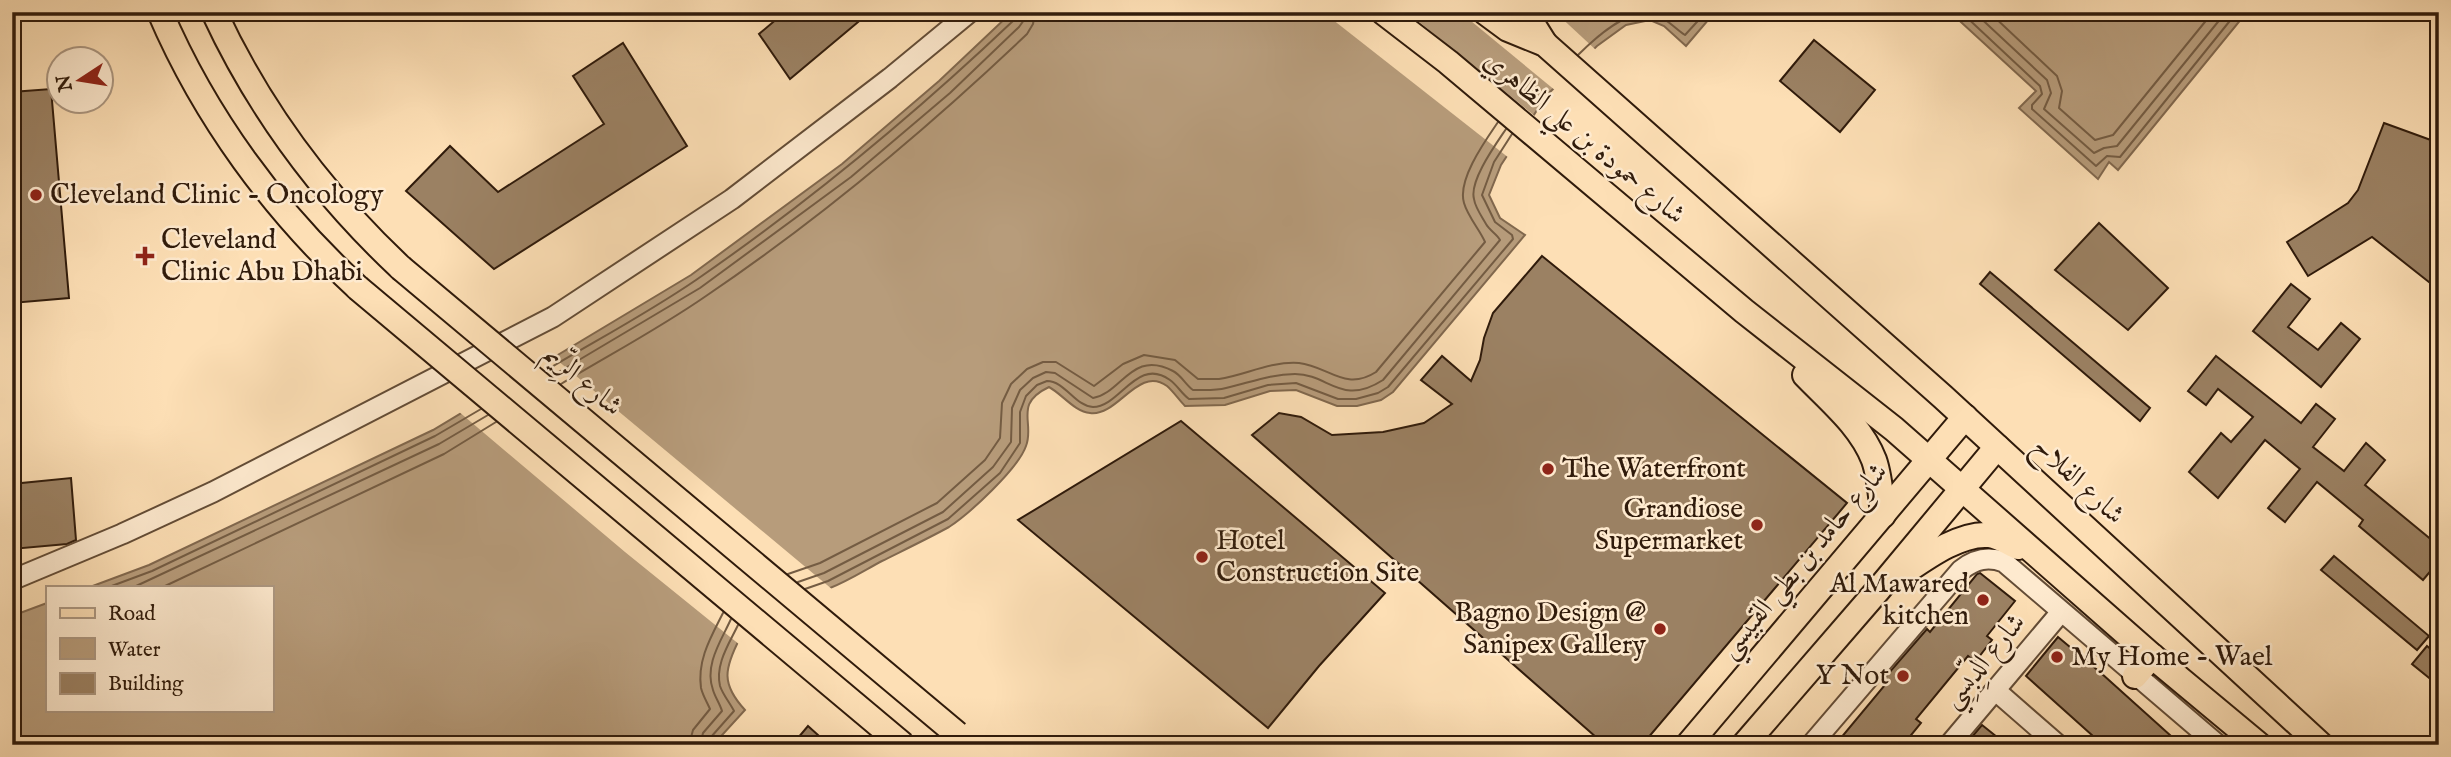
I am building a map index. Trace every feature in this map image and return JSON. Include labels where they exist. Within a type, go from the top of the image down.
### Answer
[{"type":"main road","points":[[160,12],[188,73],[221,128],[281,209],[342,274],[903,745]]},
{"type":"main road","name":"شارع الرِّيم","points":[[214,12],[246,75],[298,154],[343,209],[392,260],[963,740]]},
{"type":"main road","name":"شارع حمودة بن علي الظاهري","points":[[1383,12],[1448,62],[1744,311]]},
{"type":"main road","name":"شارع حمودة بن علي الظاهري","points":[[1485,12],[1508,29],[1545,44],[1793,262]]},
{"type":"main road","points":[[1525,12],[1545,44]]},
{"type":"main road","name":"شارع الفلاح","points":[[1793,262],[2321,745]]},
{"type":"main road","points":[[1744,311],[1894,429],[2253,742]]},
{"type":"main road","points":[[1744,311],[1857,429],[1874,461],[1882,515]]},
{"type":"main road","name":"شارع حامد بن بطي القبيسي","points":[[1688,745],[1965,417]]},
{"type":"main road","points":[[1744,745],[1997,447]]},
{"type":"main road","points":[[1878,590],[1941,549],[1977,537],[1989,535],[2034,553]]},
{"type":"main road","points":[[2135,676],[2152,656]]},
{"type":"street","points":[[12,580],[213,492],[553,317],[733,199],[890,78],[970,12]]},
{"type":"street","points":[[1811,745],[1961,570],[1970,563],[1993,558],[2004,562],[2218,745]]},
{"type":"street","name":"شارع الدِّبسِي","points":[[1949,745],[2061,612]]},
{"type":"street","points":[[1995,691],[2058,745]]},
{"type":"water","points":[[1012,12],[1715,12],[1686,46],[1664,26],[1650,20],[1626,25],[1597,46],[1547,95],[1501,165],[1489,195],[1500,218],[1525,235],[1393,392],[1381,400],[1357,406],[1337,406],[1296,390],[1270,391],[1225,405],[1185,406],[1167,386],[1157,381],[1137,386],[1110,408],[1090,413],[1079,409],[1049,387],[1038,393],[1028,407],[1028,438],[1021,456],[992,490],[958,521],[843,582],[769,610],[747,624],[728,668],[732,692],[745,710],[713,745],[12,745],[12,616],[46,603],[46,712],[273,712],[273,586],[93,586],[149,565],[433,430],[691,275],[842,164],[939,81]]},
{"type":"water","points":[[1950,12],[2247,12],[2118,170],[2109,162],[2098,179],[2019,108],[2036,91]]},
{"type":"pier","points":[[1323,12],[1407,12],[1536,117],[1509,158]]},
{"type":"pier","points":[[1460,12],[1555,12],[1597,51],[1556,91]]},
{"type":"pier","points":[[551,355],[833,590],[783,607],[750,624],[740,645],[458,411]]},
{"type":"building","points":[[785,12],[870,12],[790,79],[759,34]]},
{"type":"building","points":[[1814,40],[1875,90],[1840,132],[1780,81]]},
{"type":"building","points":[[623,43],[687,146],[494,269],[406,191],[450,146],[498,192],[604,124],[573,76]]},
{"type":"building","name":"Cleveland Clinic - Oncology","points":[[46,89],[46,116],[53,116],[69,298],[12,303],[12,92]]},
{"type":"building","points":[[2384,123],[2439,143],[2439,290],[2372,237],[2308,276],[2287,242],[2348,203],[2358,190]]},
{"type":"building","points":[[2099,223],[2168,288],[2128,330],[2055,270]]},
{"type":"building","name":"The Waterfront","points":[[1542,256],[1847,503],[1642,745],[1605,745],[1252,435],[1279,413],[1301,417],[1332,435],[1383,432],[1424,423],[1452,404],[1421,380],[1442,356],[1471,381],[1493,313]]},
{"type":"building","points":[[1990,272],[2150,408],[2140,421],[1980,284]]},
{"type":"building","points":[[2291,284],[2310,299],[2288,327],[2318,350],[2341,323],[2360,339],[2321,387],[2253,331]]},
{"type":"building","points":[[2216,356],[2301,423],[2316,404],[2335,419],[2313,447],[2344,471],[2366,443],[2385,460],[2365,485],[2439,546],[2439,561],[2423,580],[2359,526],[2363,520],[2317,482],[2285,522],[2268,508],[2300,469],[2265,440],[2218,498],[2189,472],[2221,433],[2231,442],[2253,417],[2218,389],[2206,405],[2188,391]]},
{"type":"building","name":"Hotel Construction Site","points":[[1181,421],[1385,593],[1268,728],[1018,520]]},
{"type":"building","points":[[71,478],[76,540],[67,544],[12,549],[12,484]]},
{"type":"building","points":[[2334,556],[2429,636],[2417,650],[2321,570]]},
{"type":"building","points":[[1980,573],[2015,601],[1987,636],[1992,640],[1975,662],[1968,656],[1916,719],[1921,723],[1903,745],[1835,745],[1885,685],[1881,682],[1927,629],[1930,632]]},
{"type":"building","points":[[2058,637],[2181,745],[2103,745],[2026,676]]},
{"type":"building","points":[[2427,646],[2439,656],[2439,686],[2412,664]]},
{"type":"building","points":[[1982,725],[2007,745],[1965,745]]},
{"type":"building","points":[[808,726],[829,745],[792,745]]},
{"type":"place","name":"Cleveland Clinic - Oncology","points":[[36,195]]},
{"type":"place","name":"Cleveland Clinic Abu Dhabi","points":[[145,256]]},
{"type":"place","name":"The Waterfront","points":[[1548,469]]},
{"type":"place","name":"Grandiose Supermarket","points":[[1757,525]]},
{"type":"place","name":"Hotel Construction Site","points":[[1202,557]]},
{"type":"place","name":"Al Mawared kitchen","points":[[1983,600]]},
{"type":"place","name":"Bagno Design @ Sanipex Gallery","points":[[1660,629]]},
{"type":"place","name":"My Home - Wael","points":[[2057,657]]},
{"type":"place","name":"Y Not","points":[[1903,676]]}]
